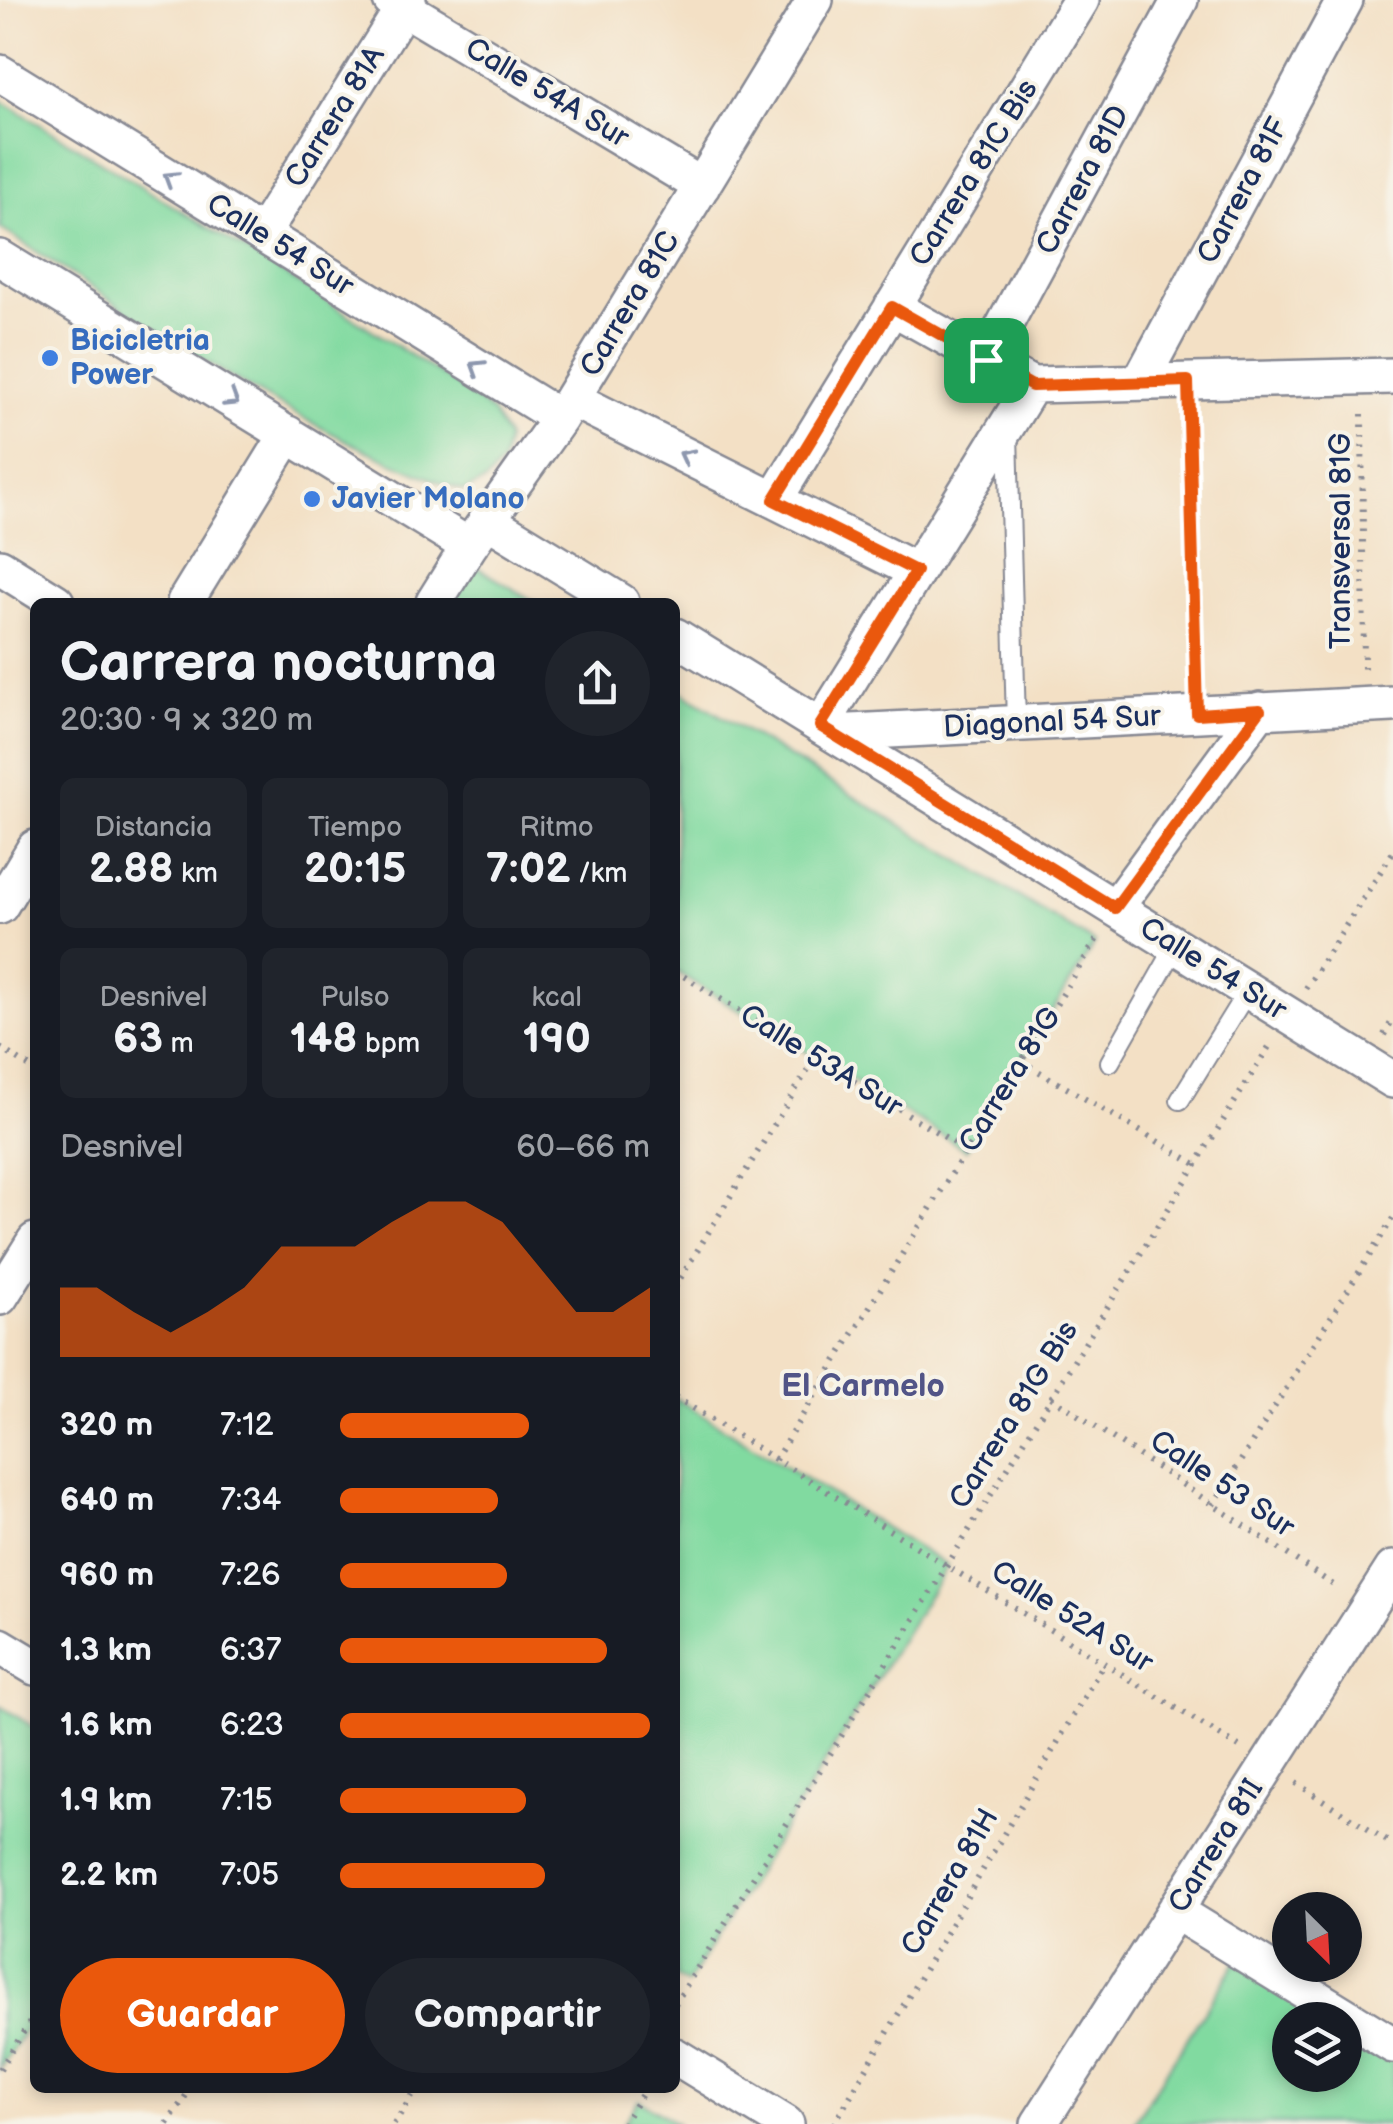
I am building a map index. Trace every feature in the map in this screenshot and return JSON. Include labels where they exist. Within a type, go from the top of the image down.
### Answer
[{"type":"street","name":"Carrera 81C","points":[[437,598],[566,408],[816,0]]},
{"type":"street","name":"Carrera 81C Bis","points":[[774,500],[1081,0]]},
{"type":"street","name":"Carrera 81D","points":[[986,360],[1180,0]]},
{"type":"street","name":"Carrera 81F","points":[[1140,382],[1345,0]]},
{"type":"street","name":"Calle 54A Sur","points":[[401,2],[702,186]]},
{"type":"street","name":"Carrera 81A","points":[[262,234],[401,2]]},
{"type":"street","name":"Calle 54 Sur","points":[[0,73],[262,234],[566,408],[774,500],[916,571]]},
{"type":"street","points":[[0,258],[288,434],[612,598]]},
{"type":"street","points":[[892,307],[1032,386],[1382,371]]},
{"type":"street","points":[[826,730],[916,571],[1032,386]]},
{"type":"street","points":[[187,598],[288,434]]},
{"type":"street","points":[[0,567],[50,598]]},
{"type":"street","name":"Calle 54 Sur","points":[[680,639],[1393,1080]]},
{"type":"street","name":"Diagonal 54 Sur","points":[[826,730],[1379,704]]},
{"type":"street","points":[[1115,908],[1260,710]]},
{"type":"street","points":[[0,906],[30,856]]},
{"type":"street","points":[[0,1297],[30,1249]]},
{"type":"street","name":"Carrera 81I","points":[[1038,2124],[1393,1569]]},
{"type":"street","points":[[0,1646],[30,1665]]},
{"type":"street","points":[[1175,1911],[1393,2046]]},
{"type":"street","points":[[680,2059],[786,2124]]},
{"type":"lane","points":[[1008,423],[1016,724]]},
{"type":"lane","points":[[1110,1062],[1176,946]]},
{"type":"lane","points":[[1180,1100],[1248,990]]},
{"type":"path","name":"Transversal 81G","points":[[1379,704],[1382,371]]},
{"type":"path","points":[[1188,381],[1197,714]]},
{"type":"path","name":"Carrera 81G Bis","points":[[680,1996],[1393,852]]},
{"type":"path","name":"Carrera 81G","points":[[775,1460],[1115,908]]},
{"type":"path","name":"Calle 53A Sur","points":[[680,975],[966,1150]]},
{"type":"path","points":[[0,1048],[30,1067]]},
{"type":"path","points":[[680,1279],[815,1058]]},
{"type":"path","points":[[1021,1061],[1196,1164]]},
{"type":"path","points":[[1213,1505],[1393,1218]]},
{"type":"path","name":"Calle 53 Sur","points":[[1051,1398],[1368,1608]]},
{"type":"path","name":"Calle 52A Sur","points":[[680,1401],[1393,1845]]},
{"type":"path","name":"Carrera 81H","points":[[834,2124],[1104,1663]]},
{"type":"path","points":[[0,2068],[30,2022]]},
{"type":"path","points":[[168,2124],[188,2093]]},
{"type":"path","points":[[394,2124],[414,2093]]},
{"type":"path","points":[[623,2124],[643,2093]]},
{"type":"green space","points":[[0,100],[457,385],[492,412],[507,439],[502,462],[486,481],[464,491],[341,438],[168,338],[0,228]]},
{"type":"green space","points":[[470,563],[528,598],[445,598]]},
{"type":"green space","points":[[680,691],[1095,943],[966,1150],[680,974]]},
{"type":"green space","points":[[680,1401],[947,1566],[687,1984],[680,1980]]},
{"type":"green space","points":[[0,1706],[30,1725],[30,2022],[0,2069]]},
{"type":"green space","points":[[1236,1962],[1300,2002],[1272,2002],[1272,2092],[1362,2092],[1362,2041],[1393,2060],[1393,2124],[1133,2124]]},
{"type":"green space","points":[[639,2100],[678,2124],[623,2124]]},
{"type":"place","name":"Bicicletria Power","points":[[50,358]]},
{"type":"place","name":"Javier Molano","points":[[312,499]]},
{"type":"district","name":"El Carmelo","points":[[863,1386]]},
{"type":"route","points":[[892,307],[986,360],[1032,386],[1188,381],[1197,714],[1260,710],[1115,908],[820,726],[916,571],[774,500],[892,307]]}]
